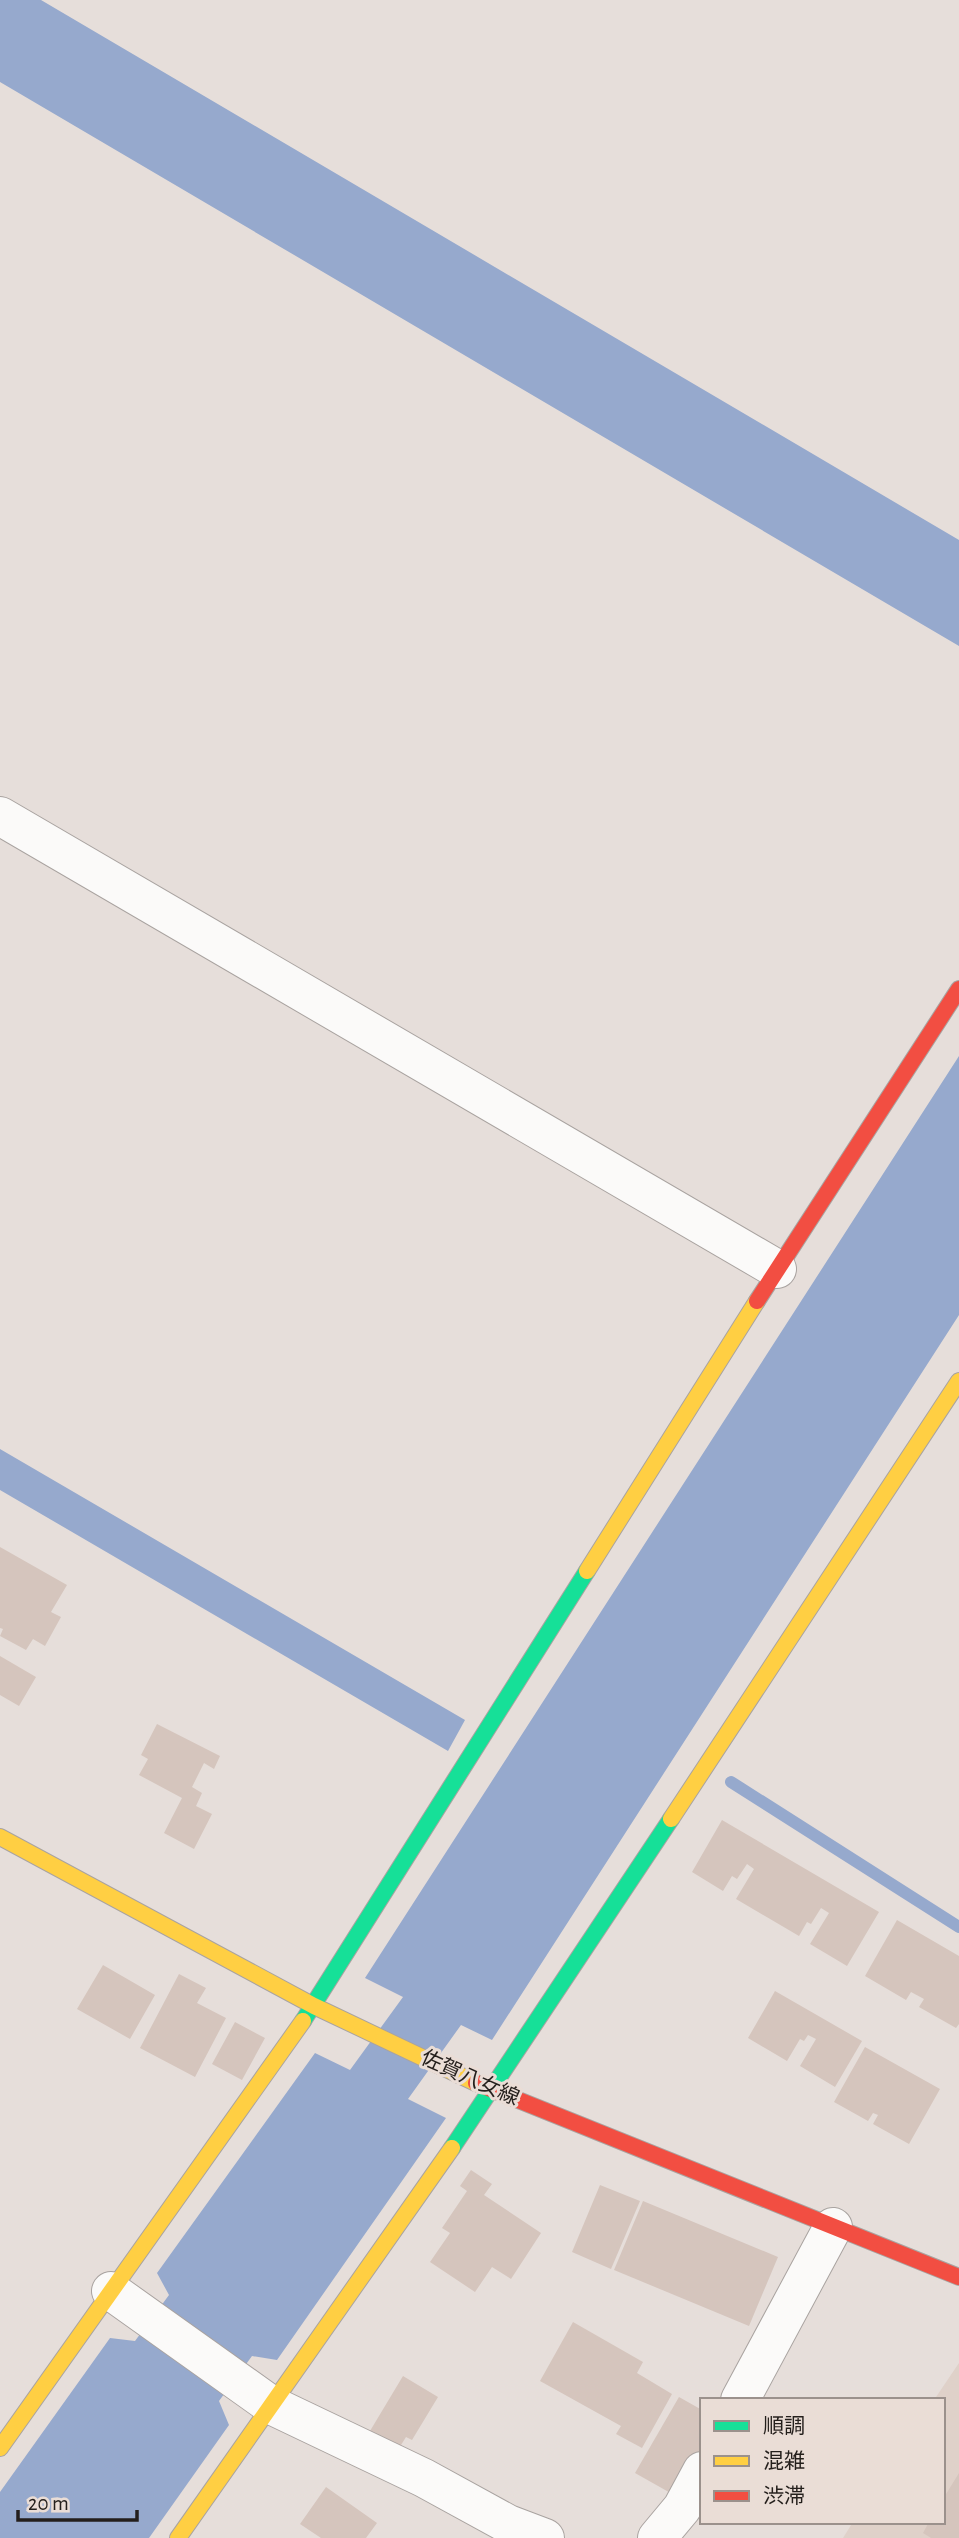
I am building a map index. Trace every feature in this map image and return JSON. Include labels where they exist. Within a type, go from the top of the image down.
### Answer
[{"type":"street","points":[[0,816],[777,1269]]},
{"type":"street","points":[[0,2448],[314,2006],[777,1269],[959,989]]},
{"type":"street","points":[[178,2538],[492,2091],[959,1381]]},
{"type":"street","name":"佐賀八女線","points":[[0,1837],[314,2006],[492,2091],[959,2277]]},
{"type":"street","points":[[741,2398],[833,2227]]},
{"type":"street","points":[[111,2291],[271,2405],[424,2479],[508,2524],[545,2538]]},
{"type":"street","points":[[657,2538],[682,2508],[700,2475]]},
{"type":"shaded area","points":[[959,2363],[959,2538],[843,2538],[852,2524],[945,2524],[945,2398],[935,2398]]},
{"type":"water","points":[[0,0],[41,0],[959,540],[959,646],[0,82]]},
{"type":"water","points":[[959,1056],[959,1315],[492,2040],[461,2025],[408,2099],[446,2118],[277,2360],[252,2356],[219,2401],[229,2425],[149,2538],[0,2538],[0,2492],[110,2338],[135,2341],[169,2295],[157,2273],[315,2053],[350,2070],[403,1997],[365,1978]]},
{"type":"water","points":[[0,1449],[465,1720],[448,1751],[0,1490]]},
{"type":"building","points":[[0,1547],[67,1585],[51,1612],[61,1617],[45,1646],[33,1639],[26,1650],[0,1636],[3,1629],[0,1628]]},
{"type":"building","points":[[0,1656],[36,1677],[19,1706],[0,1695]]},
{"type":"building","points":[[157,1724],[220,1756],[214,1769],[204,1763],[192,1787],[202,1793],[196,1806],[212,1814],[194,1849],[164,1833],[182,1798],[139,1775],[148,1759],[141,1755]]},
{"type":"building","points":[[722,1820],[879,1912],[847,1966],[810,1944],[829,1913],[821,1908],[811,1924],[807,1922],[799,1936],[736,1899],[754,1869],[747,1864],[737,1879],[732,1876],[723,1891],[692,1872]]},
{"type":"building","points":[[897,1920],[959,1956],[959,2024],[956,2028],[919,2007],[924,1999],[911,1992],[906,2000],[865,1976]]},
{"type":"building","points":[[103,1965],[155,1995],[130,2039],[77,2009]]},
{"type":"building","points":[[179,1974],[206,1988],[197,2003],[226,2018],[195,2077],[140,2048]]},
{"type":"building","points":[[775,1991],[862,2041],[835,2087],[800,2066],[816,2039],[808,2035],[804,2041],[800,2039],[787,2061],[748,2038]]},
{"type":"building","points":[[235,2022],[265,2038],[242,2080],[212,2064]]},
{"type":"building","points":[[865,2047],[940,2089],[909,2144],[873,2124],[878,2115],[873,2113],[868,2121],[834,2102]]},
{"type":"building","points":[[471,2170],[492,2184],[484,2195],[541,2233],[511,2279],[492,2267],[475,2292],[430,2262],[450,2233],[442,2228],[467,2191],[460,2186]]},
{"type":"building","points":[[600,2185],[640,2201],[611,2269],[572,2252]]},
{"type":"building","points":[[643,2201],[778,2257],[749,2326],[614,2270]]},
{"type":"building","points":[[573,2322],[643,2362],[637,2373],[672,2394],[642,2448],[616,2434],[621,2426],[540,2381]]},
{"type":"building","points":[[403,2376],[438,2397],[412,2440],[406,2437],[396,2453],[367,2436]]},
{"type":"building","points":[[679,2397],[700,2409],[700,2455],[674,2495],[635,2473]]},
{"type":"building","points":[[959,2473],[959,2538],[931,2538],[923,2533],[928,2524],[945,2524],[945,2496]]},
{"type":"building","points":[[326,2487],[377,2523],[366,2538],[321,2538],[300,2524]]},
{"type":"waterway","points":[[731,1782],[959,1927]]},
{"type":"traffic: fast","points":[[303,2021],[587,1571]]},
{"type":"traffic: fast","points":[[452,2148],[671,1819]]},
{"type":"traffic: slow","points":[[587,1571],[757,1301]]},
{"type":"traffic: slow","points":[[671,1819],[959,1381]]},
{"type":"traffic: slow","points":[[0,1837],[314,2006],[476,2083]]},
{"type":"traffic: slow","points":[[0,2448],[303,2021]]},
{"type":"traffic: slow","points":[[178,2538],[452,2148]]},
{"type":"traffic: jam","points":[[757,1301],[959,989]]},
{"type":"traffic: jam","points":[[476,2083],[959,2277]]}]
